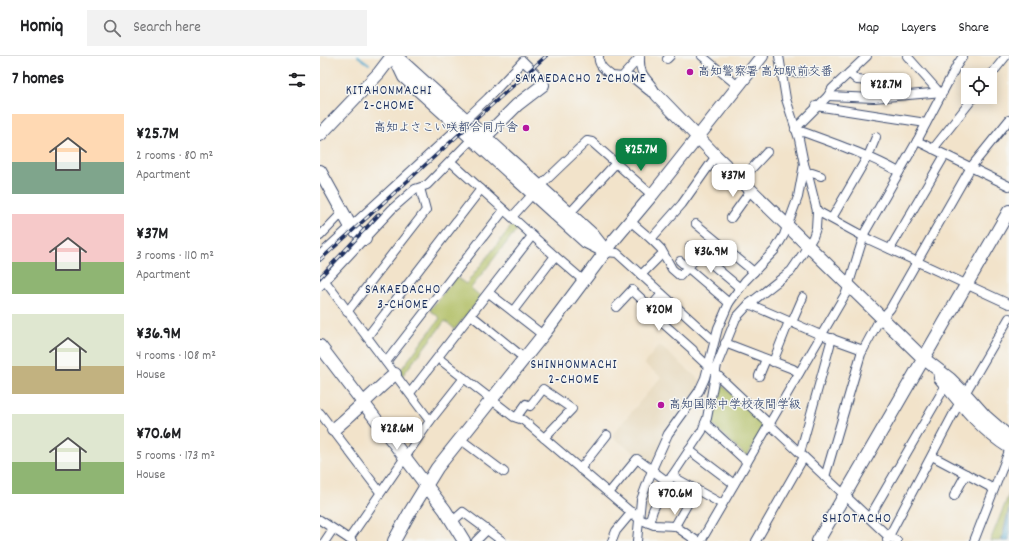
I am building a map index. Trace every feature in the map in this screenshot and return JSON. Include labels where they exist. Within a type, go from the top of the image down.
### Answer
[{"type":"street","points":[[320,135],[394,56],[462,123],[536,190],[586,242],[606,252],[617,253],[714,341]]},
{"type":"street","points":[[599,56],[599,64],[612,76],[633,78],[649,91],[657,95],[716,156],[926,360],[946,385],[1009,437]]},
{"type":"street","points":[[702,56],[738,86]]},
{"type":"street","points":[[394,541],[437,468],[543,335],[630,221],[762,56]]},
{"type":"street","points":[[649,523],[653,510],[670,479],[702,431],[705,423],[715,372],[725,343],[737,316],[749,304],[786,275],[797,263],[816,228],[817,211],[796,129],[786,99],[779,56]]},
{"type":"street","points":[[796,129],[816,106],[828,96],[832,89],[867,56]]},
{"type":"street","points":[[907,56],[941,92]]},
{"type":"street","points":[[701,541],[846,294],[864,236],[917,142],[941,92],[963,56]]},
{"type":"street","points":[[996,68],[1006,56]]},
{"type":"street","points":[[622,77],[640,57]]},
{"type":"street","points":[[640,57],[640,72],[654,88],[657,95]]},
{"type":"street","points":[[320,255],[462,123],[523,61],[540,78],[543,85],[517,105],[490,132],[468,143],[427,185],[415,189],[392,209],[322,283],[347,312],[430,421]]},
{"type":"street","points":[[782,73],[804,72]]},
{"type":"street","points":[[849,73],[857,80],[894,83],[902,95]]},
{"type":"street","points":[[828,96],[874,98],[941,92]]},
{"type":"street","points":[[933,149],[968,104]]},
{"type":"street","points":[[816,106],[926,123]]},
{"type":"street","points":[[825,477],[863,350],[877,324],[890,309],[971,167],[1009,120]]},
{"type":"street","points":[[796,129],[867,156],[900,172]]},
{"type":"street","points":[[832,218],[876,137]]},
{"type":"street","points":[[512,217],[536,190],[587,141],[592,142],[652,195]]},
{"type":"street","points":[[917,142],[1009,186]]},
{"type":"street","points":[[741,180],[767,152]]},
{"type":"street","points":[[890,249],[944,155]]},
{"type":"street","points":[[651,239],[682,204],[716,156]]},
{"type":"street","points":[[451,162],[584,281]]},
{"type":"street","points":[[569,214],[616,163]]},
{"type":"street","points":[[637,541],[641,500],[652,469],[668,434],[699,391],[706,378],[714,341],[720,322],[729,303],[740,288],[775,250],[784,235],[798,197],[804,164]]},
{"type":"street","points":[[320,173],[350,227],[365,239]]},
{"type":"street","points":[[808,174],[821,176]]},
{"type":"street","points":[[347,312],[426,210],[420,188]]},
{"type":"street","points":[[366,337],[481,189]]},
{"type":"street","points":[[536,190],[569,214],[593,235],[606,252]]},
{"type":"street","points":[[730,218],[751,190]]},
{"type":"street","points":[[386,362],[504,210]]},
{"type":"street","points":[[817,211],[890,249],[1009,304]]},
{"type":"street","points":[[818,541],[844,495],[926,360],[966,285],[1009,211]]},
{"type":"street","points":[[320,236],[342,213]]},
{"type":"street","points":[[630,221],[661,249],[672,269],[680,276],[700,254]]},
{"type":"street","points":[[696,224],[754,272]]},
{"type":"street","points":[[410,394],[532,236]]},
{"type":"street","points":[[690,246],[740,288]]},
{"type":"street","points":[[641,275],[660,256],[664,254]]},
{"type":"street","points":[[513,311],[555,256]]},
{"type":"street","points":[[680,261],[729,303]]},
{"type":"street","points":[[616,307],[632,290],[650,307]]},
{"type":"street","points":[[489,293],[543,335]]},
{"type":"street","points":[[662,294],[648,310],[891,540],[962,398],[1009,318]]},
{"type":"street","points":[[759,376],[788,324],[794,320],[803,297]]},
{"type":"street","points":[[749,304],[822,335],[863,350]]},
{"type":"street","points":[[471,315],[519,354]]},
{"type":"street","points":[[756,541],[802,455],[832,338]]},
{"type":"street","points":[[725,343],[799,373]]},
{"type":"street","points":[[320,346],[426,485],[452,521],[464,541]]},
{"type":"street","points":[[438,358],[514,417],[523,420],[639,519],[654,524],[675,526],[697,541]]},
{"type":"street","points":[[926,360],[937,367],[989,433],[1009,447]]},
{"type":"street","points":[[333,430],[355,412],[372,394],[395,374]]},
{"type":"street","points":[[320,520],[351,540],[380,492],[430,421],[464,378]]},
{"type":"street","points":[[869,518],[946,385]]},
{"type":"street","points":[[518,418],[518,415],[526,404],[530,406],[543,389],[572,409],[544,438]]},
{"type":"street","points":[[320,413],[380,492]]},
{"type":"street","points":[[705,423],[747,462]]},
{"type":"street","points":[[580,469],[607,435]]},
{"type":"street","points":[[460,439],[504,472]]},
{"type":"street","points":[[689,450],[734,484]]},
{"type":"street","points":[[974,541],[1009,451]]},
{"type":"street","points":[[932,456],[994,489]]},
{"type":"street","points":[[609,494],[637,459],[670,479],[696,489],[722,504]]},
{"type":"street","points":[[954,496],[966,474]]},
{"type":"street","points":[[675,526],[696,489]]},
{"type":"street","points":[[452,521],[463,512],[502,541]]},
{"type":"street","points":[[614,540],[616,532],[632,512]]},
{"type":"street","points":[[325,541],[333,529]]},
{"type":"street","points":[[476,541],[487,530]]},
{"type":"shaded area","name":"高知国際中学校夜間学級","points":[[659,345],[702,382],[651,465],[611,436],[661,377],[644,364]]},
{"type":"green space","points":[[513,224],[518,228],[471,288],[481,297],[455,329],[445,321],[402,376],[399,372],[440,318],[430,310],[456,277],[466,284]]},
{"type":"green space","points":[[719,382],[763,423],[763,428],[747,457],[709,421],[716,383]]},
{"type":"green space","points":[[1009,494],[1009,507],[1001,541],[990,541]]},
{"type":"water","points":[[1009,510],[1009,541],[1002,541]]},
{"type":"waterway","points":[[358,56],[369,64]]},
{"type":"railway","points":[[320,260],[546,56]]},
{"type":"railway","points":[[320,277],[379,214]]},
{"type":"place","name":"高知警察署 高知駅前交番","points":[[690,72]]},
{"type":"place","name":"高知よさこい咲都合同庁舎","points":[[526,128]]},
{"type":"place","name":"高知国際中学校夜間学級","points":[[661,405]]},
{"type":"district","name":"SAKAEDACHO 2-CHOME","points":[[581,79]]},
{"type":"district","name":"KITAHONMACHI 2-CHOME","points":[[389,98]]},
{"type":"district","name":"SAKAEDACHO 3-CHOME","points":[[403,298]]},
{"type":"district","name":"SHINHONMACHI 2-CHOME","points":[[574,372]]},
{"type":"district","name":"SHIOTACHO","points":[[857,519]]}]
